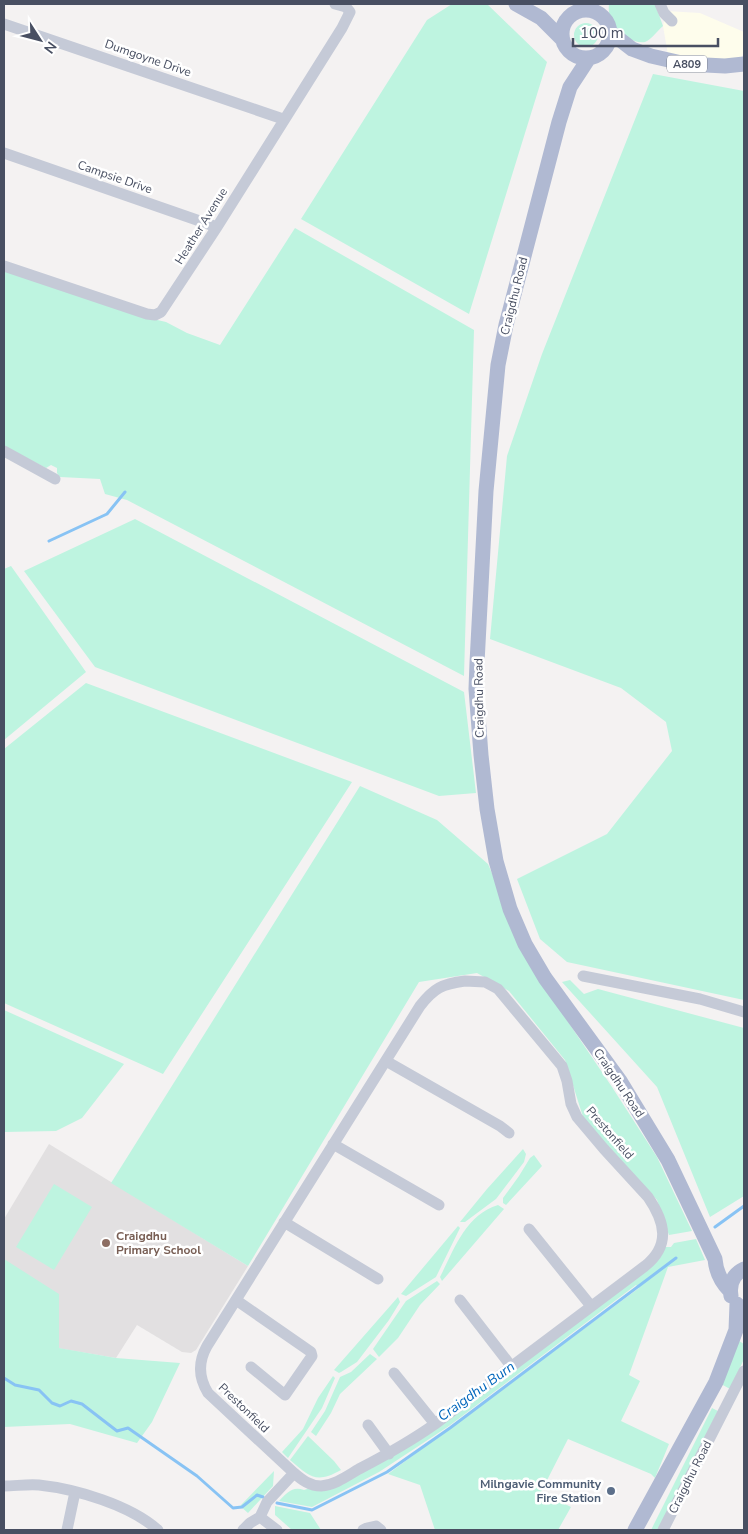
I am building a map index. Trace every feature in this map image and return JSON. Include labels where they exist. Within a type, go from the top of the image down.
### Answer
[{"type":"main road","points":[[516,4],[541,18],[562,38]]},
{"type":"main road","points":[[541,18],[580,10],[594,12],[605,18],[610,39],[600,54],[589,58],[582,58],[570,52],[562,38],[562,30],[565,23],[580,10]]},
{"type":"main road","name":"A809","points":[[605,18],[632,49]]},
{"type":"main road","name":"A809","points":[[604,50],[632,49],[651,56],[686,64],[725,66],[744,64]]},
{"type":"main road","name":"Craigdhu Road","points":[[570,52],[570,87],[506,325],[498,366],[486,491],[476,689],[482,764],[496,861],[510,910],[525,944],[545,978],[620,1082],[668,1160],[715,1259],[716,1270],[737,1301],[740,1328],[708,1398],[635,1530]]},
{"type":"main road","name":"Craigdhu Road","points":[[570,87],[589,58]]},
{"type":"main road","points":[[715,1259],[742,1270],[734,1277],[731,1283],[737,1301]]},
{"type":"street","name":"Heather Avenue","points":[[4,266],[147,314],[155,315],[161,312],[166,307],[350,12],[346,7],[335,4]]},
{"type":"street","points":[[660,4],[664,13],[672,21]]},
{"type":"street","name":"Dumgoyne Drive","points":[[4,24],[284,119]]},
{"type":"street","name":"Campsie Drive","points":[[4,153],[217,226]]},
{"type":"street","points":[[4,451],[55,479]]},
{"type":"street","points":[[583,976],[700,999],[744,1012]]},
{"type":"street","name":"Prestonfield","points":[[476,981],[493,985],[502,993],[562,1066],[571,1104],[577,1117],[648,1196],[661,1222],[663,1239],[657,1254],[645,1266],[435,1424],[389,1454],[336,1482],[312,1485],[294,1474],[214,1400],[201,1380],[199,1372],[204,1351],[333,1144],[420,1006],[432,992],[439,987],[454,983],[476,981]]},
{"type":"street","points":[[386,1061],[509,1133]]},
{"type":"street","points":[[333,1144],[439,1205]]},
{"type":"street","points":[[284,1222],[378,1279]]},
{"type":"street","points":[[529,1229],[591,1306]]},
{"type":"street","points":[[236,1300],[311,1352],[312,1356],[285,1395],[251,1366]]},
{"type":"street","points":[[460,1300],[511,1366]]},
{"type":"street","name":"Craigdhu Road","points":[[663,1530],[744,1371]]},
{"type":"street","points":[[394,1373],[435,1424]]},
{"type":"street","points":[[368,1425],[389,1454]]},
{"type":"street","points":[[243,1530],[260,1517],[267,1502],[294,1474]]},
{"type":"street","points":[[4,1486],[38,1485],[75,1492],[116,1505],[138,1515],[158,1530]]},
{"type":"street","points":[[67,1530],[75,1492]]},
{"type":"street","points":[[260,1517],[277,1530]]},
{"type":"street","points":[[363,1530],[376,1526],[381,1530]]},
{"type":"shaded area","points":[[666,11],[700,13],[744,32],[744,52],[741,58],[705,61],[668,55],[663,26]]},
{"type":"shaded area","name":"Craigdhu Primary School","points":[[49,1144],[248,1266],[196,1350],[191,1353],[182,1352],[137,1325],[116,1358],[4,1339],[4,1219]]},
{"type":"green space","points":[[452,4],[487,4],[547,62],[469,314],[301,219],[427,20]]},
{"type":"green space","points":[[609,4],[655,4],[663,26],[645,42],[633,40],[621,33],[614,25],[609,16]]},
{"type":"green space","points":[[586,23],[595,26],[598,35],[595,44],[586,47],[577,44],[574,35],[577,26]]},
{"type":"green space","points":[[653,74],[744,91],[744,1000],[567,962],[540,939],[517,879],[607,834],[672,751],[666,722],[621,688],[490,639],[507,456],[542,354]]},
{"type":"green space","points":[[295,228],[474,330],[464,676],[127,500],[105,494],[100,479],[60,477],[57,473],[57,468],[51,465],[46,468],[4,446],[4,270],[136,315],[166,322],[187,333],[220,345]]},
{"type":"green space","points":[[135,519],[464,692],[476,793],[439,796],[95,667],[24,571]]},
{"type":"green space","points":[[11,566],[86,672],[4,740],[4,569]]},
{"type":"green space","points":[[86,683],[352,782],[163,1074],[4,1003],[4,749]]},
{"type":"green space","points":[[360,786],[437,820],[488,864],[533,970],[657,1157],[692,1231],[669,1235],[657,1200],[584,1120],[565,1060],[509,991],[477,973],[419,982],[248,1266],[111,1183]]},
{"type":"green space","points":[[570,980],[584,994],[598,989],[744,1028],[744,1196],[710,1217],[657,1087],[562,982]]},
{"type":"green space","points":[[4,1010],[124,1064],[82,1118],[56,1131],[4,1132]]},
{"type":"green space","points":[[523,1149],[526,1154],[524,1162],[496,1199],[465,1222],[460,1222],[487,1189]]},
{"type":"green space","points":[[534,1155],[542,1166],[506,1205],[503,1203],[503,1198]]},
{"type":"green space","points":[[54,1184],[92,1207],[54,1270],[16,1247]]},
{"type":"green space","points":[[498,1205],[504,1209],[442,1281],[440,1277],[456,1245],[469,1225],[487,1210]]},
{"type":"green space","points":[[458,1226],[460,1228],[436,1277],[406,1296],[401,1294]]},
{"type":"green space","points":[[696,1239],[705,1260],[668,1267],[629,1375],[640,1381],[621,1421],[669,1444],[655,1478],[651,1474],[568,1439],[541,1492],[571,1507],[558,1530],[435,1530],[420,1485],[388,1474],[639,1288],[636,1285],[449,1426],[379,1472],[312,1507],[279,1501],[293,1490],[304,1490],[372,1468],[665,1247],[671,1247],[674,1243]]},
{"type":"green space","points":[[4,1259],[59,1294],[59,1348],[116,1358],[180,1363],[152,1422],[137,1443],[70,1424],[4,1427]]},
{"type":"green space","points":[[437,1281],[440,1284],[420,1305],[398,1338],[379,1357],[373,1349],[406,1301]]},
{"type":"green space","points":[[398,1297],[400,1302],[389,1320],[357,1362],[339,1373],[334,1370]]},
{"type":"green space","points":[[739,1341],[744,1344],[744,1359],[730,1389],[721,1384]]},
{"type":"green space","points":[[370,1354],[377,1359],[340,1394],[331,1413],[316,1436],[311,1432],[325,1411],[340,1377],[351,1372]]},
{"type":"green space","points":[[333,1376],[335,1378],[322,1408],[288,1458],[282,1452],[303,1429],[318,1398]]},
{"type":"green space","points":[[712,1408],[718,1411],[658,1530],[651,1530]]},
{"type":"green space","points":[[308,1436],[341,1470],[325,1477],[314,1477],[290,1460]]},
{"type":"green space","points":[[274,1471],[273,1486],[248,1513],[240,1506]]},
{"type":"green space","points":[[275,1506],[310,1513],[321,1530],[292,1530],[275,1515]]},
{"type":"waterway","points":[[49,541],[107,514],[125,492]]},
{"type":"waterway","name":"Craigdhu Burn","points":[[715,1227],[744,1206]]},
{"type":"waterway","name":"Craigdhu Burn","points":[[277,1503],[312,1510],[387,1472],[450,1428],[676,1258]]},
{"type":"waterway","name":"Craigdhu Burn","points":[[4,1378],[15,1385],[39,1390],[52,1403],[60,1406],[71,1401],[82,1404],[117,1431],[128,1428],[197,1476],[233,1508],[242,1507],[257,1495],[263,1497]]},
{"type":"place","name":"Craigdhu Primary School","points":[[106,1243]]},
{"type":"place","name":"Milngavie Community Fire Station","points":[[611,1491]]}]
